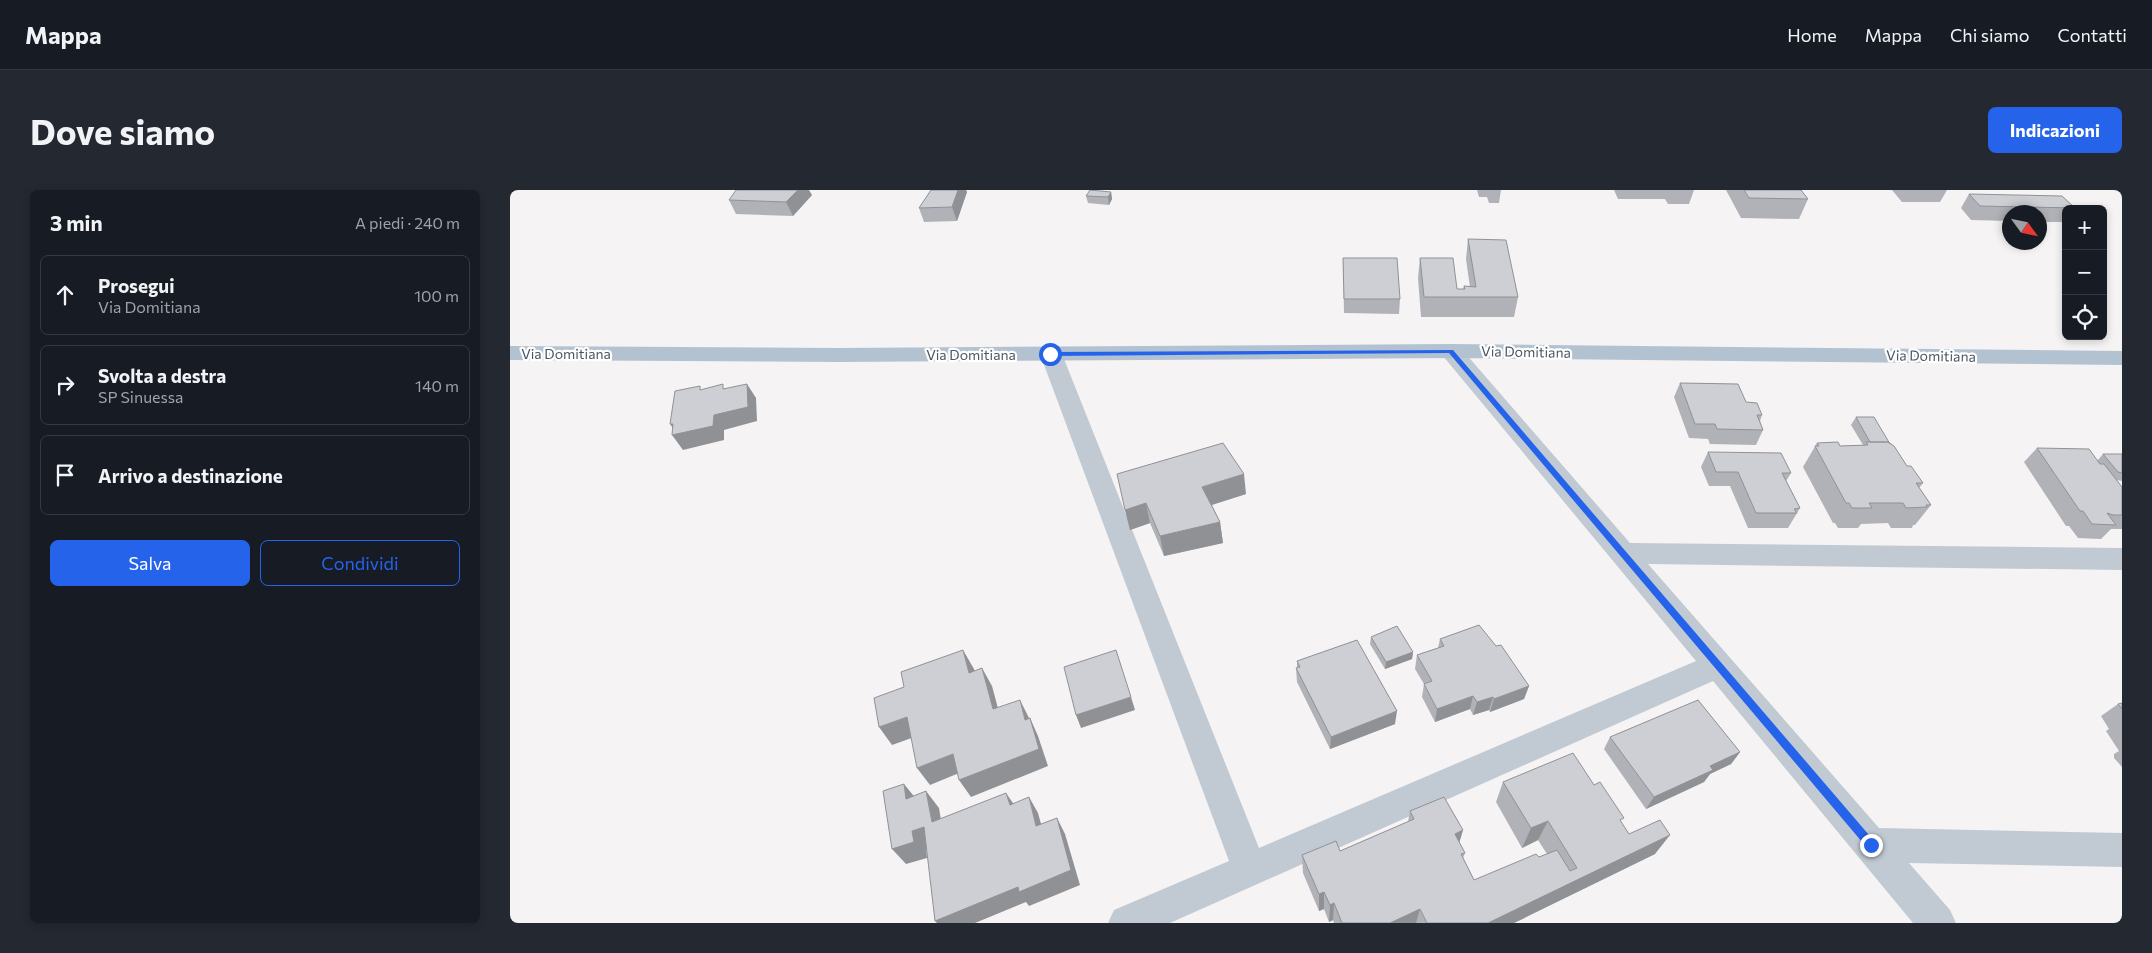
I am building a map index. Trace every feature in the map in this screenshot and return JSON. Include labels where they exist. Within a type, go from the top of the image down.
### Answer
[{"type":"main road","name":"Via Domitiana","points":[[510,353],[1050,354],[1450,351],[2122,358]]},
{"type":"street","points":[[1450,351],[1937,923]]},
{"type":"street","points":[[1050,354],[1250,870]]},
{"type":"street","points":[[1622,553],[2122,559]]},
{"type":"street","points":[[1127,923],[1718,665]]},
{"type":"street","points":[[1871,845],[2122,850]]},
{"type":"building","points":[[736,190],[798,190],[786,202],[729,200]]},
{"type":"building","points":[[931,190],[958,190],[952,207],[919,208]]},
{"type":"building","points":[[1090,190],[1111,192],[1108,197],[1086,196]]},
{"type":"building","points":[[1744,190],[1801,190],[1808,199],[1749,198]]},
{"type":"building","points":[[1969,194],[2062,196],[2072,205],[2062,205],[2062,208],[2047,207],[2047,205],[1980,206]]},
{"type":"building","points":[[1468,239],[1506,240],[1518,297],[1424,297],[1420,258],[1453,258],[1457,289],[1465,289],[1464,286],[1476,287]]},
{"type":"building","points":[[1343,258],[1397,258],[1400,299],[1344,299]]},
{"type":"building","points":[[1680,383],[1738,384],[1746,402],[1757,403],[1762,415],[1757,415],[1763,430],[1717,429],[1715,424],[1695,424]]},
{"type":"building","points":[[723,384],[723,389],[747,384],[748,407],[714,415],[713,426],[672,435],[673,424],[670,424],[675,391],[700,386],[700,390]]},
{"type":"building","points":[[1856,417],[1874,417],[1890,444],[1888,442],[1870,442]]},
{"type":"building","points":[[1838,442],[1840,446],[1868,445],[1866,442],[1888,442],[1894,446],[1907,466],[1911,466],[1923,483],[1916,483],[1931,505],[1926,505],[1927,507],[1906,508],[1903,503],[1869,503],[1872,508],[1852,508],[1849,503],[1846,503],[1815,446],[1819,446],[1817,443]]},
{"type":"building","points":[[1223,443],[1244,474],[1202,487],[1220,522],[1160,536],[1146,503],[1125,510],[1117,474]]},
{"type":"building","points":[[2037,448],[2089,449],[2100,464],[2104,464],[2122,487],[2122,515],[2107,513],[2116,525],[2092,524],[2083,511],[2080,511]]},
{"type":"building","points":[[1708,452],[1781,453],[1791,473],[1782,473],[1800,508],[1794,509],[1797,513],[1756,513],[1738,472],[1716,472]]},
{"type":"building","points":[[2103,454],[2122,454],[2122,473],[2118,472]]},
{"type":"building","points":[[1479,625],[1496,646],[1501,645],[1529,686],[1494,699],[1493,697],[1477,702],[1473,696],[1437,709],[1424,684],[1432,681],[1417,655],[1444,646],[1440,639]]},
{"type":"building","points":[[1397,626],[1413,652],[1386,662],[1371,637]]},
{"type":"building","points":[[1357,640],[1397,711],[1331,737],[1296,668],[1300,667],[1297,661]]},
{"type":"building","points":[[963,650],[969,673],[982,668],[993,709],[1020,700],[1025,720],[1030,718],[1039,749],[959,780],[953,754],[917,768],[907,717],[879,727],[874,698],[904,687],[901,672]]},
{"type":"building","points":[[1116,650],[1131,697],[1076,715],[1064,667]]},
{"type":"building","points":[[1698,700],[1740,752],[1710,766],[1713,770],[1654,797],[1610,737]]},
{"type":"building","points":[[1573,753],[1594,785],[1600,782],[1624,818],[1620,820],[1629,834],[1660,820],[1670,835],[1488,923],[1427,923],[1420,909],[1390,923],[1342,923],[1334,903],[1330,905],[1324,892],[1319,894],[1302,855],[1336,841],[1340,851],[1414,819],[1410,811],[1444,797],[1463,830],[1455,834],[1465,853],[1461,854],[1474,880],[1536,854],[1539,857],[1557,850],[1570,871],[1577,868],[1548,821],[1531,828],[1503,782]]},
{"type":"building","points":[[904,784],[906,799],[926,791],[932,822],[1006,793],[1010,805],[1029,797],[1036,826],[1057,818],[1071,870],[1019,892],[1018,887],[935,921],[924,827],[912,831],[914,842],[892,849],[883,791]]},
{"type":"route","points":[[1050,354],[1410,353],[1450,351],[1871,845]]}]
